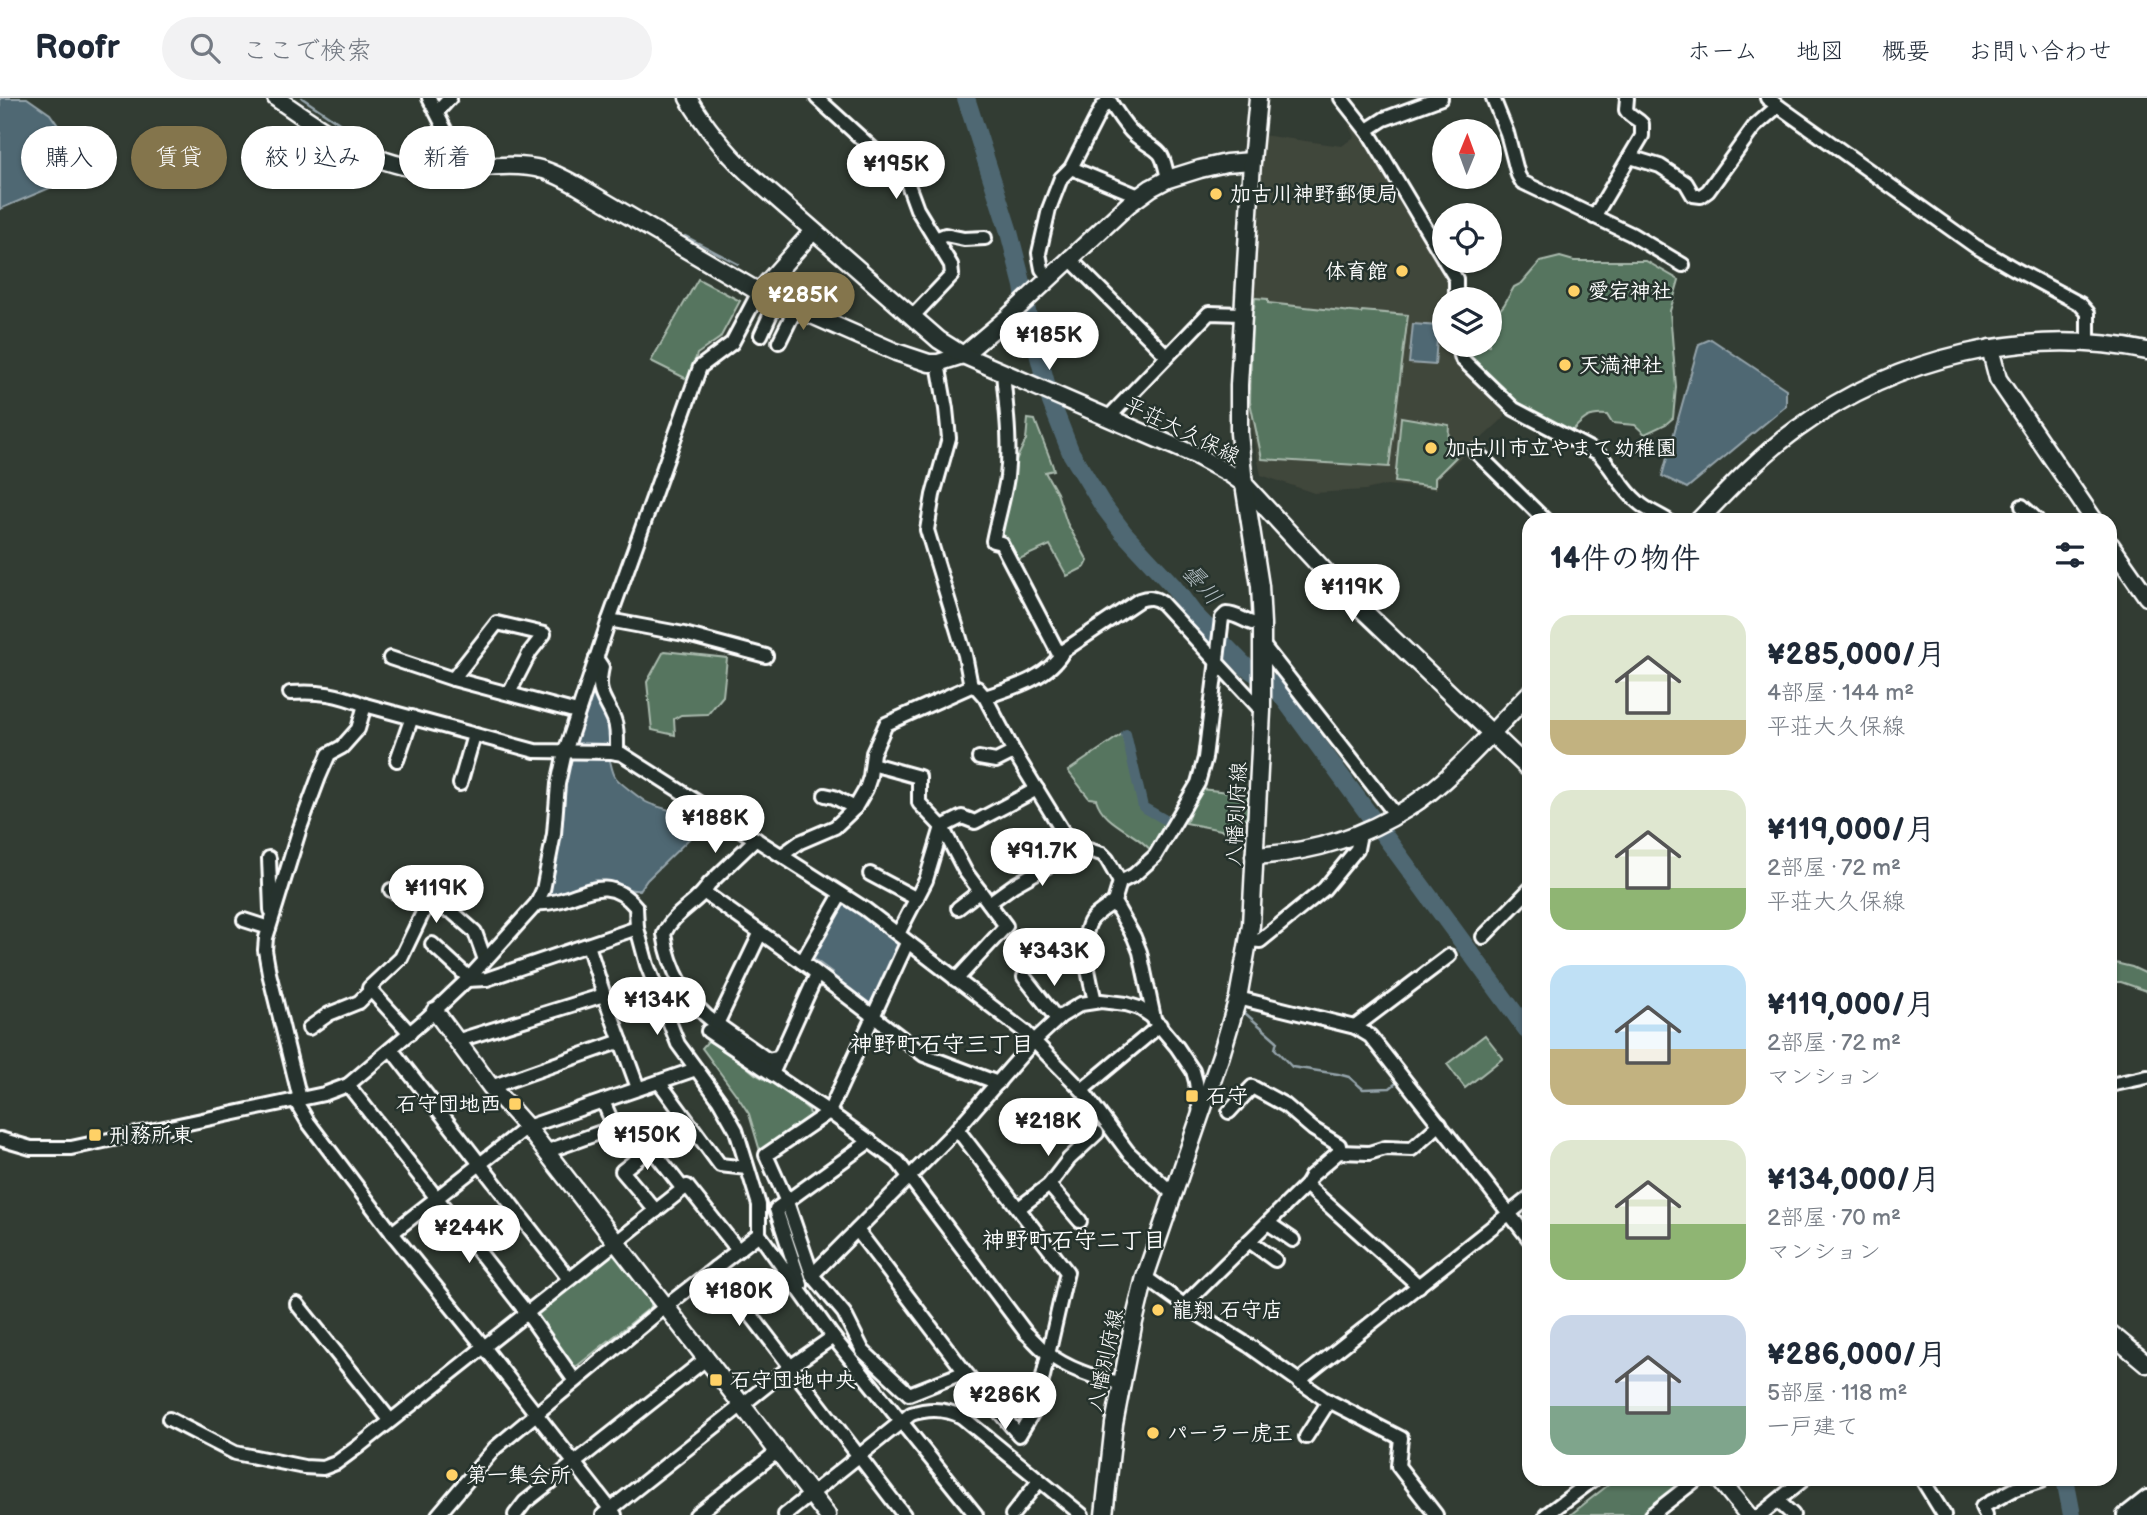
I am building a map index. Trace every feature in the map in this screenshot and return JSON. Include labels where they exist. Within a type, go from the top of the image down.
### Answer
[{"type":"highway","points":[[2140,1515],[2147,1510]]},
{"type":"street","points":[[276,98],[332,136],[366,154],[399,164]]},
{"type":"street","points":[[429,98],[444,126]]},
{"type":"street","points":[[437,112],[450,98]]},
{"type":"street","name":"平荘大久保線","points":[[688,98],[727,152],[924,330],[963,355],[1197,456],[1244,484],[1343,591],[1522,762]]},
{"type":"street","points":[[817,98],[906,179],[917,209],[951,265],[952,275],[912,317]]},
{"type":"street","name":"八幡別府線","points":[[1104,1515],[1121,1383],[1145,1277],[1222,1055],[1238,999],[1249,940],[1262,711],[1262,624],[1261,586],[1244,484],[1238,385],[1258,98]]},
{"type":"street","points":[[1341,98],[1367,130],[1432,240]]},
{"type":"street","points":[[1367,130],[1384,119],[1441,98]]},
{"type":"street","points":[[1493,98],[1522,182],[1631,234],[1666,262],[1683,265]]},
{"type":"street","points":[[1594,217],[1642,136],[1642,124],[1629,116],[1626,110],[1627,98]]},
{"type":"street","points":[[1045,281],[1039,253],[1049,209],[1062,178],[1071,168],[1102,107],[1109,101],[1134,134],[1161,153],[1168,179]]},
{"type":"street","points":[[1630,157],[1660,166],[1686,183],[1693,195],[1701,196],[1708,191],[1773,102],[1975,246],[2080,304],[2088,313],[2088,343]]},
{"type":"street","points":[[495,169],[530,168],[556,175],[759,292],[897,352],[929,363],[938,363],[963,355],[1139,196],[1168,179],[1226,163],[1252,161]]},
{"type":"street","points":[[1071,168],[1139,196]]},
{"type":"street","points":[[0,1139],[41,1149],[71,1148],[297,1100],[348,1085],[435,1011],[537,903],[543,890],[554,834],[558,785],[577,712],[700,367],[732,343],[759,292],[813,231]]},
{"type":"street","points":[[935,239],[945,235],[964,239],[985,238]]},
{"type":"street","points":[[1070,259],[1167,356]]},
{"type":"street","points":[[761,335],[777,300]]},
{"type":"street","points":[[779,342],[796,308]]},
{"type":"street","points":[[1108,418],[1209,313],[1242,314]]},
{"type":"street","points":[[1706,513],[1768,452],[1825,410],[1857,392],[1907,370],[1990,348],[2036,343],[2088,343],[2147,351]]},
{"type":"street","points":[[1990,348],[1998,379],[2089,513]]},
{"type":"street","points":[[1461,357],[1514,409],[1598,453],[1630,495],[1640,505],[1654,513]]},
{"type":"street","points":[[938,363],[948,438],[927,530],[965,655],[971,686]]},
{"type":"street","points":[[1005,374],[1007,478],[993,541],[1001,543],[1060,656]]},
{"type":"street","points":[[1475,451],[1538,513]]},
{"type":"street","points":[[2022,506],[2030,513]]},
{"type":"street","points":[[2117,554],[2147,597]]},
{"type":"street","points":[[985,697],[1031,679],[1056,663],[1063,651],[1139,600],[1151,597],[1163,603],[1262,711]]},
{"type":"street","points":[[1120,882],[1135,875],[1155,856],[1198,783],[1205,758],[1222,618],[1226,614],[1233,614],[1254,625],[1262,624]]},
{"type":"street","points":[[609,620],[684,634],[766,656]]},
{"type":"street","points":[[453,679],[497,622],[544,634],[530,652],[509,693]]},
{"type":"street","points":[[1262,643],[1396,815]]},
{"type":"street","points":[[390,658],[410,659],[453,679],[577,712]]},
{"type":"street","points":[[596,658],[602,667],[599,687],[614,720],[618,753]]},
{"type":"street","points":[[782,855],[800,842],[835,827],[855,807],[866,789],[874,747],[886,724],[971,686],[977,688],[985,697],[1014,751],[1072,845],[1102,855],[1120,882],[1114,902],[1092,919],[1087,932],[1087,965],[1095,1001]]},
{"type":"street","points":[[290,693],[319,692],[348,698],[535,751],[618,753],[865,909],[1025,1032],[1082,1090],[1128,1152],[1174,1195]]},
{"type":"street","points":[[1254,856],[1327,845],[1360,834],[1396,815],[1436,786],[1522,701]]},
{"type":"street","points":[[365,705],[358,729],[342,747],[329,754],[300,828],[265,950],[297,1100],[308,1122],[392,1233],[536,1414],[609,1513],[743,1404],[833,1336]]},
{"type":"street","points":[[397,761],[412,717]]},
{"type":"street","points":[[460,784],[474,735]]},
{"type":"street","points":[[978,758],[996,761],[1014,751]]},
{"type":"street","points":[[872,764],[919,777],[919,803],[942,827],[965,871],[1006,926],[956,980]]},
{"type":"street","points":[[965,1372],[909,1394],[863,1351],[844,1313],[812,1275],[787,1202],[766,1155],[829,1112],[873,1015],[916,899],[926,880],[942,827],[962,817],[975,822],[990,816],[1037,789]]},
{"type":"street","points":[[825,795],[855,807]]},
{"type":"street","points":[[1249,940],[1260,941],[1324,889],[1357,849],[1360,834]]},
{"type":"street","points":[[756,839],[709,884],[705,893],[676,918],[664,934],[680,982],[712,1028],[772,1074],[898,1162],[1026,1332],[1047,1353],[1093,1375],[1121,1383]]},
{"type":"street","points":[[989,903],[1024,879],[1078,849]]},
{"type":"street","points":[[269,858],[270,925]]},
{"type":"street","points":[[870,874],[916,899]]},
{"type":"street","points":[[537,903],[552,903],[601,887],[622,894],[636,907],[637,928],[647,965],[678,1044],[719,1100],[736,1129],[759,1205],[760,1234],[833,1336],[976,1515]]},
{"type":"street","points":[[391,890],[426,906],[451,911],[475,932],[485,960]]},
{"type":"street","points":[[958,908],[980,891]]},
{"type":"street","points":[[705,893],[802,962],[924,1055],[998,1083]]},
{"type":"street","points":[[802,962],[841,894]]},
{"type":"street","points":[[1483,937],[1522,896]]},
{"type":"street","points":[[1114,902],[1140,952],[1157,1022]]},
{"type":"street","points":[[309,1028],[329,1014],[359,1002],[371,990],[369,988],[401,958],[426,906]]},
{"type":"street","points":[[244,920],[270,925]]},
{"type":"street","points":[[432,944],[468,979],[486,979],[637,928]]},
{"type":"street","points":[[712,1028],[760,934]]},
{"type":"street","points":[[588,945],[638,1088]]},
{"type":"street","points":[[1355,1027],[1449,956]]},
{"type":"street","points":[[772,1074],[817,974]]},
{"type":"street","points":[[1024,977],[1058,1019]]},
{"type":"street","points":[[371,990],[410,1033]]},
{"type":"street","points":[[456,1041],[604,995]]},
{"type":"street","points":[[1238,999],[1355,1027],[1370,1036],[1522,1231]]},
{"type":"street","points":[[812,1275],[957,1129],[1033,1042],[1072,1007],[1095,1001],[1133,1006],[1157,1022],[1193,1071],[1200,1114]]},
{"type":"street","points":[[435,1011],[491,1087],[527,1127],[827,1515]]},
{"type":"street","points":[[1082,1090],[1157,1022]]},
{"type":"street","points":[[712,1028],[768,1060],[778,1058]]},
{"type":"street","points":[[491,1087],[621,1041]]},
{"type":"street","points":[[391,1049],[569,1279]]},
{"type":"street","points":[[392,1233],[527,1127],[695,1069]]},
{"type":"street","points":[[2117,1083],[2147,1077]]},
{"type":"street","points":[[659,1082],[720,1166],[747,1168]]},
{"type":"street","points":[[348,1085],[527,1312],[575,1381]]},
{"type":"street","points":[[1229,1112],[1252,1087],[1285,1105],[1313,1129],[1339,1145],[1339,1152]]},
{"type":"street","points":[[545,1152],[607,1130],[612,1122],[603,1101]]},
{"type":"street","points":[[1184,1306],[1306,1185],[1311,1176],[1339,1152],[1369,1153],[1385,1148],[1412,1149],[1440,1124]]},
{"type":"street","points":[[857,1230],[965,1372],[1019,1435],[1036,1407],[1067,1272],[957,1129]]},
{"type":"street","points":[[1019,1208],[1049,1185],[1069,1159],[1097,1133]]},
{"type":"street","points":[[806,1299],[776,1209],[870,1141]]},
{"type":"street","points":[[656,1211],[622,1171],[652,1148],[683,1189]]},
{"type":"street","points":[[1049,1185],[1080,1221]]},
{"type":"street","points":[[1306,1185],[1419,1286]]},
{"type":"street","points":[[169,1419],[235,1453],[277,1463],[323,1468],[336,1463],[687,1186],[738,1250]]},
{"type":"street","points":[[1300,1383],[1306,1375],[1522,1203]]},
{"type":"street","points":[[1268,1223],[1293,1240]]},
{"type":"street","points":[[439,1515],[495,1448],[666,1306],[760,1234]]},
{"type":"street","points":[[1249,1241],[1275,1260]]},
{"type":"street","points":[[715,1268],[904,1515]]},
{"type":"street","points":[[1145,1277],[1184,1306],[1240,1339],[1300,1383],[1401,1438],[1398,1466],[1436,1515]]},
{"type":"street","points":[[297,1304],[390,1420]]},
{"type":"street","points":[[2117,1339],[2147,1364]]},
{"type":"street","points":[[515,1515],[526,1503],[706,1359]]},
{"type":"street","points":[[1306,1437],[1329,1401]]},
{"type":"street","points":[[785,1515],[911,1414],[934,1409],[952,1411],[962,1417],[1082,1515]]},
{"type":"street","points":[[695,1515],[778,1451]]},
{"type":"street","points":[[1018,1513],[1039,1482]]},
{"type":"street","points":[[1546,1515],[1585,1486]]},
{"type":"street","points":[[1651,1515],[1688,1486]]},
{"type":"street","points":[[1725,1486],[1748,1515]]},
{"type":"street","points":[[1760,1515],[1796,1486]]},
{"type":"street","points":[[1926,1486],[1944,1515]]},
{"type":"street","points":[[1986,1515],[1982,1507],[2025,1486]]},
{"type":"street","points":[[2124,1515],[2147,1497]]},
{"type":"street","points":[[1778,1501],[1793,1515]]},
{"type":"shaded area","points":[[1356,121],[1432,246],[1432,273],[1448,273],[1452,279],[1452,287],[1432,287],[1432,357],[1458,357],[1502,404],[1505,417],[1437,479],[1437,489],[1387,485],[1365,490],[1314,493],[1261,475],[1244,396],[1262,135],[1342,146],[1354,137],[1348,124]]},
{"type":"green space","points":[[1560,257],[1574,261],[1646,261],[1679,280],[1670,311],[1676,387],[1673,418],[1666,424],[1645,434],[1635,425],[1612,423],[1607,415],[1595,415],[1582,421],[1569,434],[1527,411],[1466,357],[1502,357],[1502,307],[1514,287],[1522,283],[1540,262]]},
{"type":"green space","points":[[698,279],[740,301],[720,338],[697,354],[689,380],[651,361]]},
{"type":"green space","points":[[1255,298],[1268,299],[1268,303],[1408,315],[1389,467],[1262,459],[1250,402],[1252,310]]},
{"type":"green space","points":[[1401,417],[1449,425],[1448,445],[1456,457],[1435,478],[1435,487],[1395,482]]},
{"type":"green space","points":[[1028,419],[1035,420],[1054,470],[1045,472],[1057,493],[1067,523],[1088,561],[1085,567],[1067,576],[1050,545],[1015,561],[1000,537],[1015,462],[1026,440]]},
{"type":"green space","points":[[664,651],[727,658],[723,696],[708,714],[681,715],[674,719],[675,735],[652,730],[647,682]]},
{"type":"green space","points":[[1122,734],[1142,807],[1171,825],[1153,853],[1106,816],[1096,799],[1089,798],[1068,771]]},
{"type":"green space","points":[[1200,789],[1248,794],[1249,815],[1231,832],[1186,823]]},
{"type":"green space","points":[[2117,963],[2147,974],[2147,991],[2117,982]]},
{"type":"green space","points":[[1485,1035],[1503,1058],[1465,1088],[1447,1064]]},
{"type":"green space","points":[[708,1041],[734,1056],[755,1074],[785,1090],[809,1110],[810,1115],[760,1151],[749,1114],[702,1048]]},
{"type":"green space","points":[[608,1254],[616,1256],[651,1301],[651,1307],[577,1366],[570,1365],[535,1316],[535,1312]]},
{"type":"green space","points":[[1607,1486],[1679,1486],[1642,1515],[1570,1515]]},
{"type":"water","points":[[0,98],[27,98],[50,114],[58,126],[21,126],[21,189],[48,189],[0,209]]},
{"type":"water","points":[[1413,324],[1432,326],[1432,357],[1436,357],[1435,365],[1409,363]]},
{"type":"water","points":[[1711,339],[1786,389],[1786,406],[1687,488],[1662,476],[1699,344]]},
{"type":"water","points":[[595,675],[596,697],[611,725],[612,747],[575,747],[572,743]]},
{"type":"water","points":[[571,756],[609,757],[618,781],[646,802],[679,813],[691,822],[690,838],[640,890],[596,880],[550,896],[547,889],[567,761]]},
{"type":"water","points":[[846,901],[899,938],[901,944],[873,1003],[868,1006],[829,978],[833,973],[810,956],[840,902]]},
{"type":"waterway","points":[[302,98],[344,126]]},
{"type":"waterway","name":"曇川","points":[[966,98],[1009,232],[1051,402],[1071,453],[1102,504],[1123,532],[1172,585],[1193,613],[1247,668],[1274,685],[1522,1023]]},
{"type":"waterway","points":[[685,236],[738,264]]},
{"type":"waterway","points":[[1126,734],[1143,807],[1171,823]]},
{"type":"waterway","points":[[1245,1013],[1277,1041],[1275,1049],[1292,1067],[1349,1077],[1363,1089],[1390,1088],[1400,1080]]},
{"type":"waterway","name":"曇川","points":[[2066,1486],[2072,1515]]},
{"type":"place","name":"加古川神野郵便局","points":[[1216,194]]},
{"type":"place","name":"体育館","points":[[1402,271]]},
{"type":"place","name":"愛宕神社","points":[[1574,291]]},
{"type":"place","name":"天満神社","points":[[1565,365]]},
{"type":"place","name":"加古川市立やまて幼稚園","points":[[1431,448]]},
{"type":"place","name":"石守","points":[[1192,1096]]},
{"type":"place","name":"石守団地西","points":[[515,1104]]},
{"type":"place","name":"刑務所東","points":[[95,1135]]},
{"type":"place","name":"龍翔 石守店","points":[[1158,1310]]},
{"type":"place","name":"石守団地中央","points":[[716,1380]]},
{"type":"place","name":"パーラー虎王","points":[[1153,1433]]},
{"type":"place","name":"第一集会所","points":[[452,1475]]},
{"type":"district","name":"神野町石守三丁目","points":[[942,1044]]},
{"type":"district","name":"神野町石守二丁目","points":[[1074,1240]]}]
